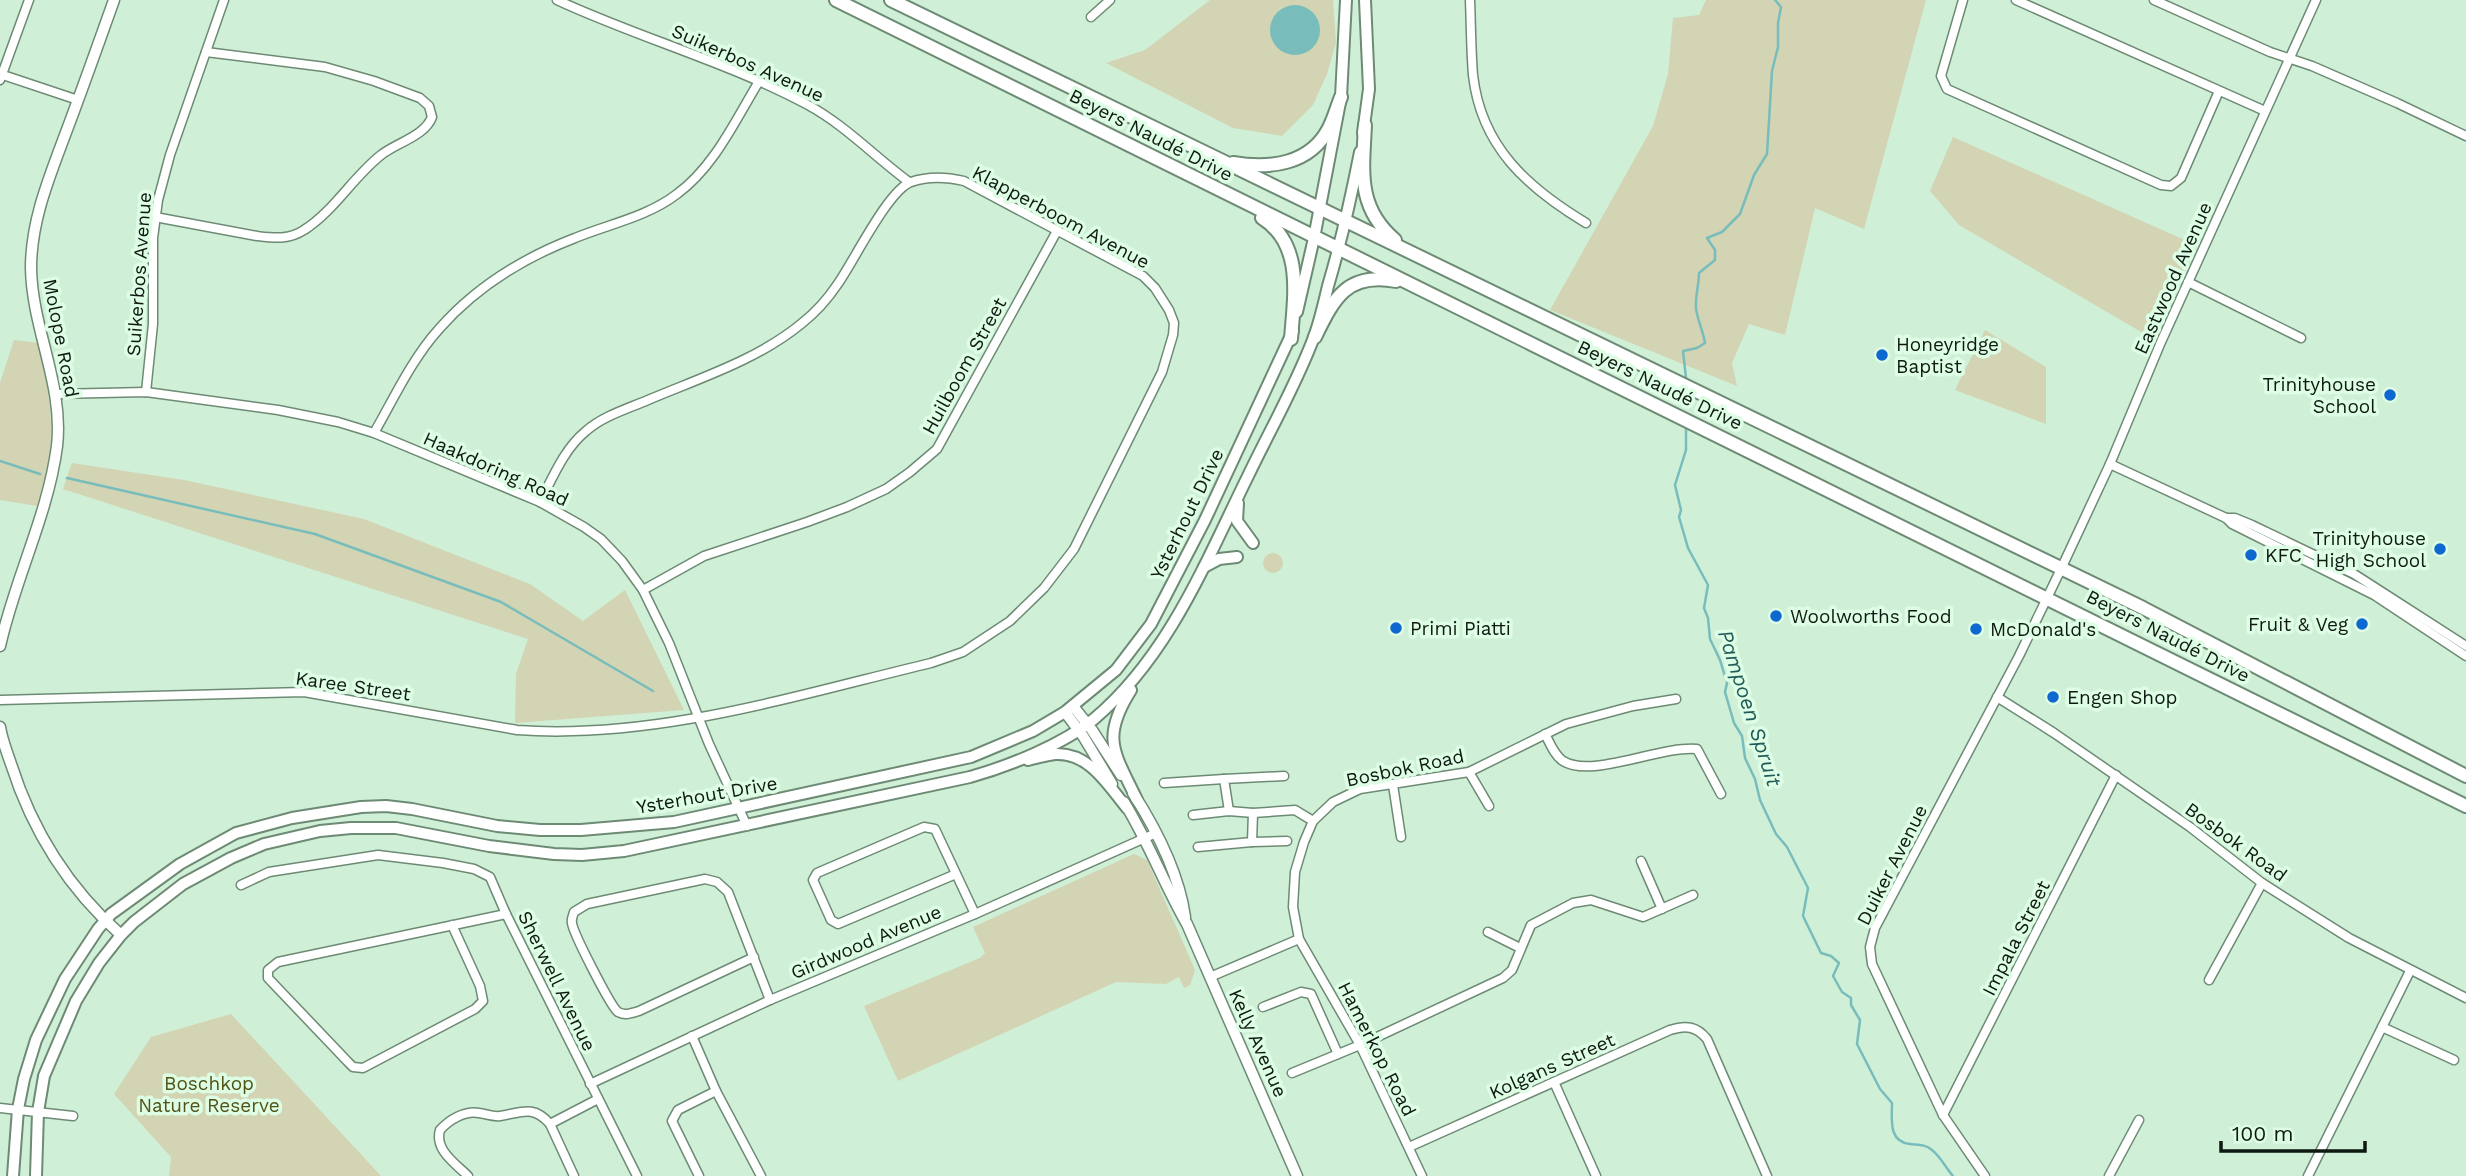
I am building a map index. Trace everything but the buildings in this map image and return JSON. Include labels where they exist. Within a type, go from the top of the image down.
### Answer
[{"type":"main road","name":"Beyers Naudé Drive","points":[[836,0],[2466,806]]},
{"type":"main road","name":"Beyers Naudé Drive","points":[[891,0],[2143,608],[2466,776]]},
{"type":"main road","name":"Ysterhout Drive","points":[[13,1176],[18,1109],[36,1040],[65,979],[105,920],[133,897],[206,848],[236,833],[292,818],[361,807],[386,806],[497,826],[540,830],[581,830],[674,822],[971,757],[1033,731],[1069,709],[1116,670],[1152,624],[1197,537],[1291,339],[1341,97],[1346,0]]},
{"type":"main road","name":"Ysterhout Drive","points":[[36,1176],[38,1112],[44,1076],[60,1034],[82,992],[121,934],[183,884],[231,858],[264,844],[320,831],[351,828],[396,828],[489,846],[582,855],[644,849],[970,777],[1008,764],[1083,727],[1126,689],[1148,664],[1202,569],[1315,337],[1346,221],[1365,125],[1369,89],[1365,0]]},
{"type":"main road","points":[[1219,161],[1268,167],[1293,161],[1316,145],[1328,130],[1341,97]]},
{"type":"main road","points":[[1365,125],[1363,186],[1367,202],[1385,231],[1423,259]]},
{"type":"main road","points":[[1218,191],[1269,222],[1286,244],[1296,284],[1291,339]]},
{"type":"main road","points":[[1315,337],[1336,297],[1346,287],[1374,278],[1413,284]]},
{"type":"main road","points":[[1241,490],[1237,521],[1253,543]]},
{"type":"main road","points":[[1202,569],[1219,559],[1237,557]]},
{"type":"main road","points":[[1137,800],[1114,751],[1112,729],[1118,712],[1148,664]]},
{"type":"main road","points":[[1008,764],[1053,754],[1063,754],[1080,760],[1101,775],[1127,808]]},
{"type":"street","points":[[29,0],[1,76],[78,100]]},
{"type":"street","name":"Molope Road","points":[[0,646],[51,479],[58,423],[56,394],[31,271],[33,238],[46,189],[114,0]]},
{"type":"street","name":"Suikerbos Avenue","points":[[146,393],[153,324],[155,217],[165,173],[224,0]]},
{"type":"street","name":"Suikerbos Avenue","points":[[558,0],[708,60],[806,104],[909,182]]},
{"type":"street","points":[[1091,17],[1110,0]]},
{"type":"street","points":[[1470,0],[1474,77],[1485,121],[1501,151],[1516,170],[1549,201],[1586,223]]},
{"type":"street","points":[[1963,0],[1941,76],[1947,89],[2161,185],[2171,186],[2181,178],[2219,91]]},
{"type":"street","points":[[2016,0],[2265,111]]},
{"type":"street","points":[[2154,0],[2270,52],[2290,57],[2397,103],[2466,136]]},
{"type":"street","name":"Eastwood Avenue","points":[[2061,569],[2316,0]]},
{"type":"street","points":[[155,217],[264,237],[294,236],[322,215],[372,162],[424,128],[432,117],[429,106],[420,98],[343,71],[206,52]]},
{"type":"street","points":[[374,433],[424,348],[460,308],[487,284],[533,256],[573,238],[643,213],[676,195],[706,165],[758,83]]},
{"type":"street","name":"Klapperboom Avenue","points":[[699,719],[931,663],[963,652],[1010,621],[1044,588],[1074,549],[1162,373],[1170,350],[1174,323],[1163,299],[1143,276],[964,181],[936,178],[909,182]]},
{"type":"street","points":[[540,502],[565,454],[587,430],[622,411],[771,346],[810,317],[838,284],[886,207],[909,182]]},
{"type":"street","name":"Huilboom Street","points":[[643,590],[704,556],[847,508],[886,489],[937,449],[1057,231]]},
{"type":"street","points":[[2188,282],[2301,338]]},
{"type":"street","name":"Haakdoring Road","points":[[56,394],[146,393],[309,416],[374,433],[540,502],[584,527],[601,539],[622,561],[643,590],[669,643],[699,719],[747,826]]},
{"type":"street","points":[[2110,464],[2226,518],[2232,524],[2374,594],[2466,656]]},
{"type":"street","points":[[2226,518],[2235,518],[2252,525],[2354,574],[2466,646]]},
{"type":"street","name":"Duiker Avenue","points":[[1985,1176],[1943,1115],[1872,964],[1870,947],[1875,928],[2061,569]]},
{"type":"street","name":"Karee Street","points":[[0,700],[304,692],[517,730],[543,732],[699,719]]},
{"type":"street","name":"Bosbok Road","points":[[1997,697],[2116,775],[2190,827],[2262,883],[2349,938],[2466,998]]},
{"type":"street","name":"Bosbok Road","points":[[1299,939],[1293,907],[1295,872],[1313,821],[1333,802],[1360,789],[1469,772],[1566,724],[1595,715],[1676,699]]},
{"type":"street","name":"Kelly Avenue","points":[[1069,709],[1137,800],[1156,833],[1182,896],[1186,924]]},
{"type":"street","points":[[0,727],[22,799],[53,858],[71,884],[121,934]]},
{"type":"street","name":"Kelly Avenue","points":[[1083,727],[1145,838],[1186,924],[1297,1176]]},
{"type":"street","points":[[1545,734],[1558,757],[1576,766],[1594,766],[1697,748],[1721,794]]},
{"type":"street","points":[[1469,772],[1489,806]]},
{"type":"street","name":"Impala Street","points":[[1943,1115],[2116,775]]},
{"type":"street","points":[[1164,783],[1284,776]]},
{"type":"street","points":[[1224,779],[1228,811]]},
{"type":"street","points":[[1393,785],[1401,837]]},
{"type":"street","points":[[1193,815],[1228,811],[1253,813],[1295,810],[1313,821]]},
{"type":"street","points":[[1252,842],[1253,813]]},
{"type":"street","points":[[956,874],[838,923],[831,920],[813,880],[817,873],[924,827],[935,829],[975,914]]},
{"type":"street","name":"Girdwood Avenue","points":[[590,1084],[770,1000],[975,914],[1156,833]]},
{"type":"street","points":[[1198,847],[1287,841]]},
{"type":"street","name":"Sherwell Avenue","points":[[241,885],[269,872],[378,855],[474,869],[490,877],[637,1176]]},
{"type":"street","points":[[1641,861],[1662,909]]},
{"type":"street","points":[[754,957],[639,1012],[621,1013],[611,1004],[575,933],[572,918],[574,912],[587,904],[713,880],[727,892],[754,957],[770,1000]]},
{"type":"street","points":[[2209,980],[2262,883]]},
{"type":"street","points":[[1292,1073],[1360,1045],[1503,978],[1512,970],[1527,931],[1538,920],[1580,900],[1591,900],[1638,916],[1648,916],[1693,895]]},
{"type":"street","points":[[452,925],[480,986],[483,1001],[475,1009],[363,1068],[354,1067],[348,1062],[268,978],[268,970],[278,962],[452,925],[506,914]]},
{"type":"street","points":[[1488,932],[1520,948]]},
{"type":"street","points":[[1210,977],[1299,939]]},
{"type":"street","name":"Hamerkop Road","points":[[1299,939],[1360,1045],[1422,1176]]},
{"type":"street","points":[[2308,1176],[2410,971]]},
{"type":"street","points":[[1263,1007],[1301,992],[1311,994],[1338,1054]]},
{"type":"street","name":"Kolgans Street","points":[[1409,1147],[1680,1027],[1695,1028],[1707,1039],[1767,1176]]},
{"type":"street","points":[[2382,1027],[2454,1060]]},
{"type":"street","points":[[692,1036],[716,1091],[761,1176]]},
{"type":"street","points":[[1554,1082],[1596,1176]]},
{"type":"street","points":[[699,1176],[672,1121],[678,1110],[716,1091]]},
{"type":"street","points":[[550,1124],[598,1099]]},
{"type":"street","points":[[0,1108],[73,1116]]},
{"type":"street","points":[[468,1176],[447,1156],[439,1141],[440,1130],[469,1112],[499,1116],[522,1110],[543,1116],[550,1124],[574,1176]]},
{"type":"street","points":[[2109,1176],[2139,1120]]},
{"type":"green space","points":[[1210,0],[1333,0],[1336,43],[1327,74],[1313,105],[1282,136],[1233,128],[1106,63],[1145,50]]},
{"type":"green space","points":[[1706,0],[1926,0],[1864,229],[1815,208],[1785,335],[1749,324],[1732,363],[1737,386],[1550,310],[1653,126],[1668,74],[1673,18],[1699,15]]},
{"type":"green space","points":[[1953,137],[2196,245],[2153,339],[1959,225],[1930,191]]},
{"type":"green space","points":[[1985,330],[2046,367],[2046,424],[1955,390]]},
{"type":"green space","points":[[14,340],[38,343],[50,406],[51,444],[37,506],[0,500],[0,383]]},
{"type":"green space","points":[[72,463],[184,480],[364,519],[530,584],[583,621],[625,590],[684,710],[515,723],[516,674],[528,639],[63,489]]},
{"type":"green space","points":[[1273,553],[1280,556],[1283,563],[1280,570],[1273,573],[1266,570],[1263,563],[1266,556]]},
{"type":"green space","points":[[1134,854],[1147,860],[1195,970],[1190,985],[1184,988],[1179,977],[1166,984],[1116,982],[898,1081],[864,1006],[980,958],[985,953],[973,927]]},
{"type":"green space","name":"Boschkop Nature Reserve","points":[[231,1014],[381,1176],[169,1176],[171,1157],[114,1094],[151,1037]]},
{"type":"water","points":[[1285,6],[1305,6],[1319,20],[1319,40],[1305,54],[1285,54],[1271,40],[1271,20]]},
{"type":"waterway","name":"Pampoen Spruit","points":[[1686,378],[1683,351],[1705,343],[1696,304],[1699,273],[1715,260],[1715,250],[1707,238],[1722,232],[1740,214],[1754,175],[1767,154],[1772,71],[1778,47],[1781,7],[1775,0]]},
{"type":"waterway","name":"Pampoen Spruit","points":[[1686,429],[1686,450],[1675,485],[1681,510],[1679,517],[1688,548],[1708,585],[1704,608],[1710,639],[1720,660],[1727,683],[1725,692],[1734,723],[1742,736],[1745,758],[1755,779],[1760,800],[1776,834],[1787,847],[1808,888],[1803,916],[1821,953],[1831,956],[1839,963],[1833,976],[1842,992],[1851,998],[1851,1005],[1860,1020],[1857,1044],[1880,1089],[1892,1103],[1895,1134],[1903,1142],[1929,1148],[1938,1155],[1953,1176]]},
{"type":"waterway","points":[[0,461],[40,474]]},
{"type":"waterway","points":[[67,478],[315,534],[501,602],[653,691]]},
{"type":"place","name":"Honeyridge Baptist","points":[[1882,355]]},
{"type":"place","name":"Trinityhouse School","points":[[2390,395]]},
{"type":"place","name":"Trinityhouse High School","points":[[2440,549]]},
{"type":"place","name":"KFC","points":[[2251,555]]},
{"type":"place","name":"Woolworths Food","points":[[1776,616]]},
{"type":"place","name":"Fruit & Veg","points":[[2362,624]]},
{"type":"place","name":"Primi Piatti","points":[[1396,628]]},
{"type":"place","name":"McDonald's","points":[[1976,629]]},
{"type":"place","name":"Engen Shop","points":[[2053,697]]}]
